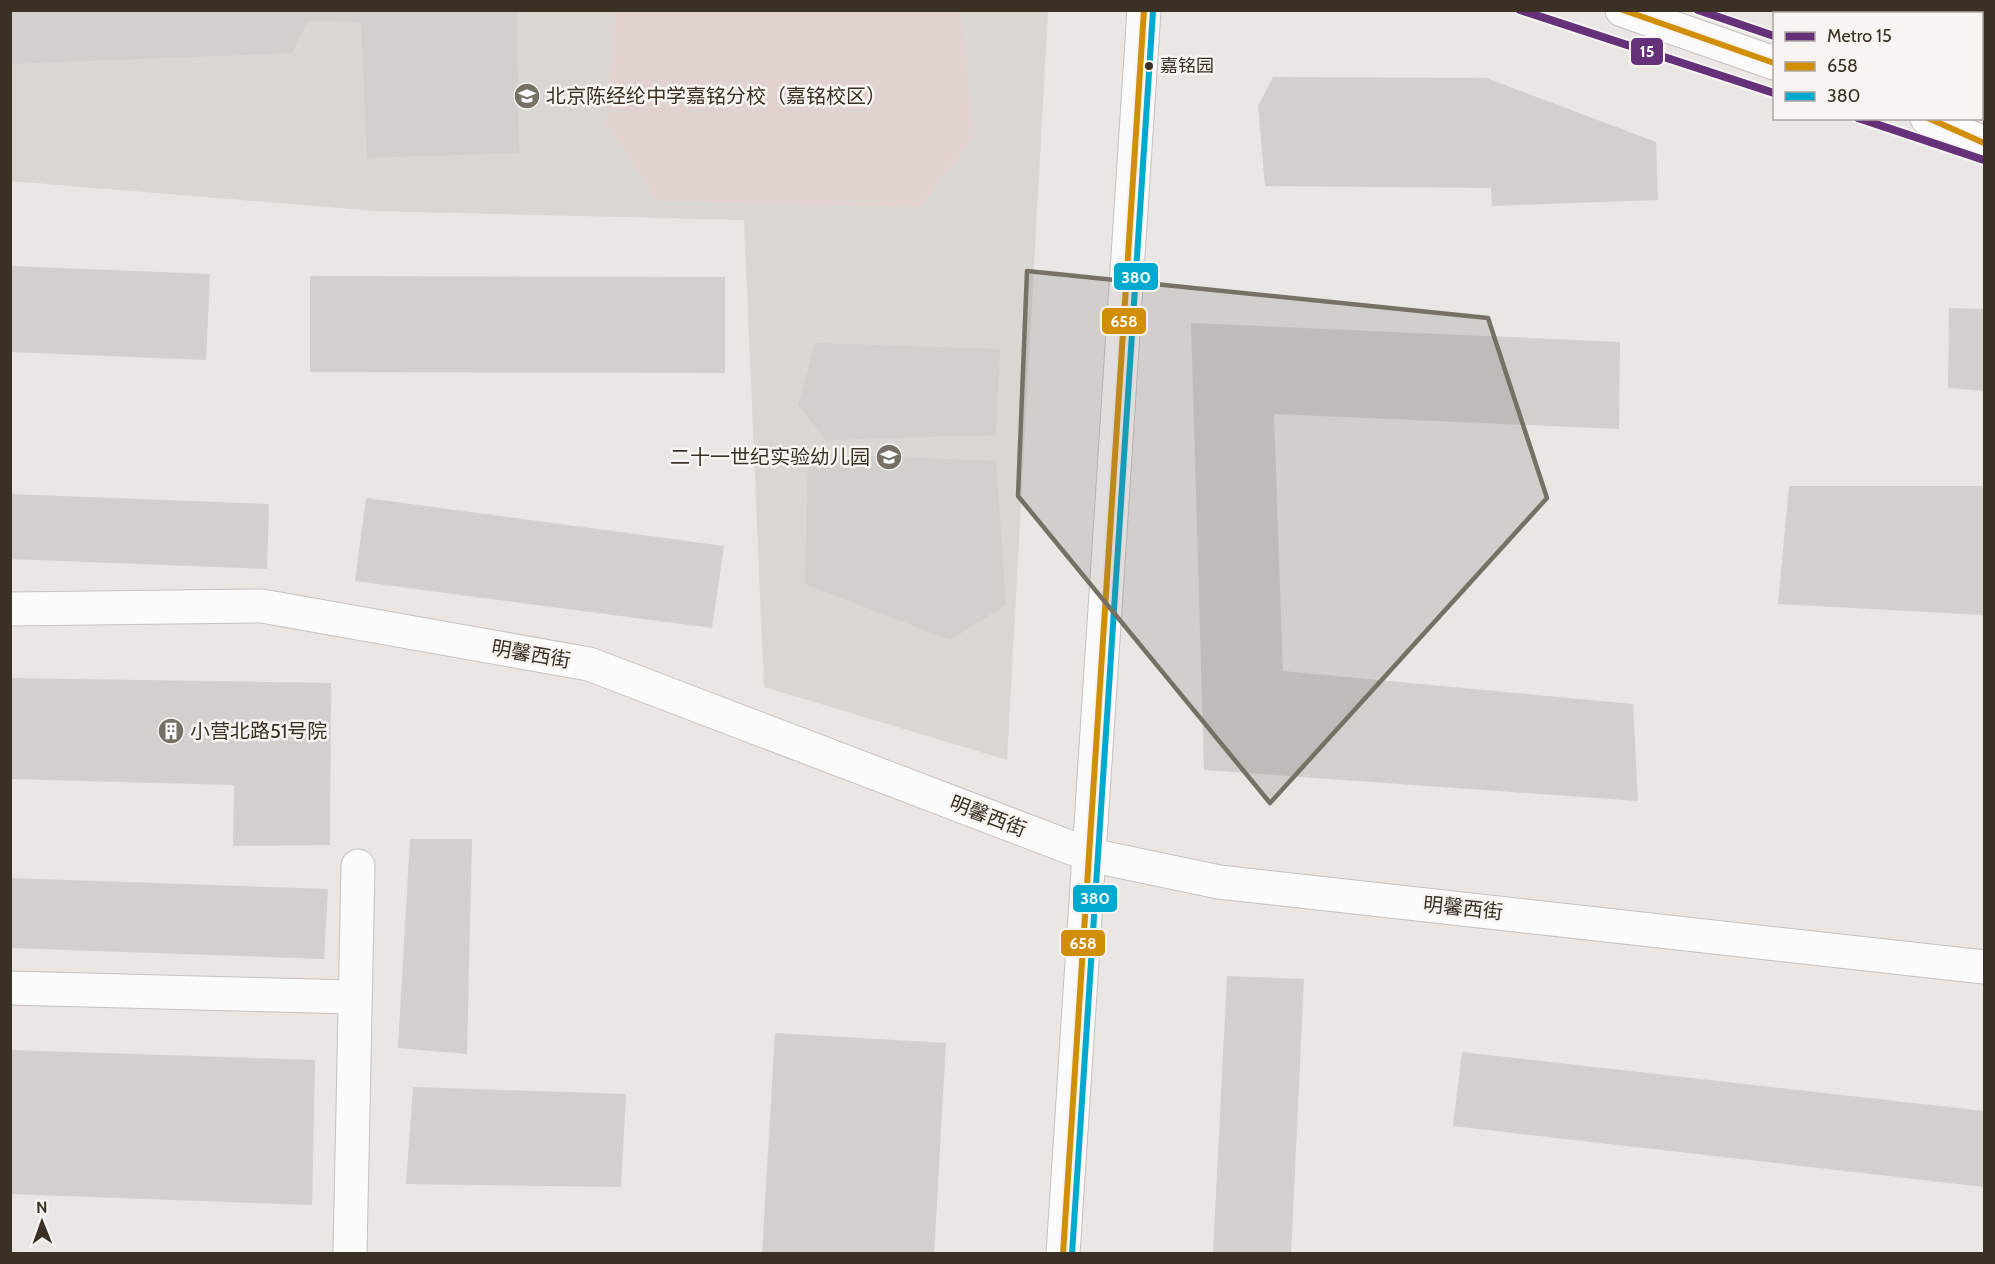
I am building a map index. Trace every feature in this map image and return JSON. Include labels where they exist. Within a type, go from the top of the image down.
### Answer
[{"type":"street","points":[[1063,1254],[1144,10]]},
{"type":"street","points":[[1622,10],[1773,63]]},
{"type":"street","points":[[1932,120],[1984,143]]},
{"type":"street","name":"明馨西街","points":[[10,609],[262,606],[589,664],[1090,855],[1220,882],[1984,967]]},
{"type":"street","points":[[350,1254],[358,866]]},
{"type":"street","points":[[10,988],[354,997]]},
{"type":"highlighted area","points":[[1027,271],[1488,318],[1547,498],[1270,803],[1018,496]]},
{"type":"shaded area","name":"北京陈经纶中学嘉铭分校（嘉铭校区）","points":[[10,11],[1048,11],[1007,760],[764,687],[744,220],[375,211],[11,181]]},
{"type":"shaded area","points":[[615,11],[961,11],[974,135],[921,207],[657,201],[606,124]]},
{"type":"building","points":[[10,10],[517,10],[519,153],[367,158],[361,22],[308,21],[292,53],[10,64]]},
{"type":"building","points":[[1273,77],[1486,78],[1656,142],[1658,200],[1492,206],[1491,188],[1265,186],[1258,106]]},
{"type":"building","points":[[10,266],[210,274],[206,360],[10,352]]},
{"type":"building","points":[[310,276],[725,277],[725,373],[310,372]]},
{"type":"building","points":[[1949,308],[1984,309],[1984,391],[1948,388]]},
{"type":"building","points":[[1191,323],[1620,342],[1619,429],[1274,414],[1283,671],[1633,704],[1638,801],[1204,770]]},
{"type":"building","points":[[815,343],[1000,349],[996,435],[826,440],[798,405]]},
{"type":"building","points":[[808,453],[996,461],[1006,605],[950,640],[805,584]]},
{"type":"building","points":[[1789,486],[1984,486],[1984,615],[1778,604]]},
{"type":"building","points":[[10,494],[269,504],[267,569],[10,559]]},
{"type":"building","points":[[366,498],[724,546],[712,628],[355,581]]},
{"type":"building","name":"小营北路51号院","points":[[10,678],[331,683],[330,845],[233,846],[234,785],[10,779]]},
{"type":"building","points":[[410,839],[472,839],[467,1054],[398,1048]]},
{"type":"building","points":[[10,878],[328,889],[324,959],[10,948]]},
{"type":"building","points":[[1227,976],[1304,979],[1291,1254],[1213,1254]]},
{"type":"building","points":[[775,1033],[946,1043],[934,1254],[762,1254]]},
{"type":"building","points":[[10,1050],[315,1060],[312,1205],[10,1194]]},
{"type":"building","points":[[1462,1052],[1984,1111],[1984,1187],[1453,1126]]},
{"type":"building","points":[[413,1087],[626,1094],[621,1187],[406,1184]]},
{"type":"metro line","name":"15","points":[[1520,10],[1773,93]]},
{"type":"metro line","name":"15","points":[[1698,10],[1773,36]]},
{"type":"metro line","name":"15","points":[[1864,120],[1984,160]]},
{"type":"transit line","name":"658","points":[[1063,1254],[1144,10]]},
{"type":"transit line","name":"658","points":[[1623,10],[1773,63]]},
{"type":"transit line","name":"380","points":[[1072,1254],[1153,11]]},
{"type":"transit line","name":"658","points":[[1932,120],[1984,143]]},
{"type":"place","name":"嘉铭园","points":[[1149,66]]},
{"type":"place","name":"北京陈经纶中学嘉铭分校（嘉铭校区）","points":[[527,96]]},
{"type":"place","name":"二十一世纪实验幼儿园","points":[[889,457]]},
{"type":"place","name":"小营北路51号院","points":[[171,731]]}]
